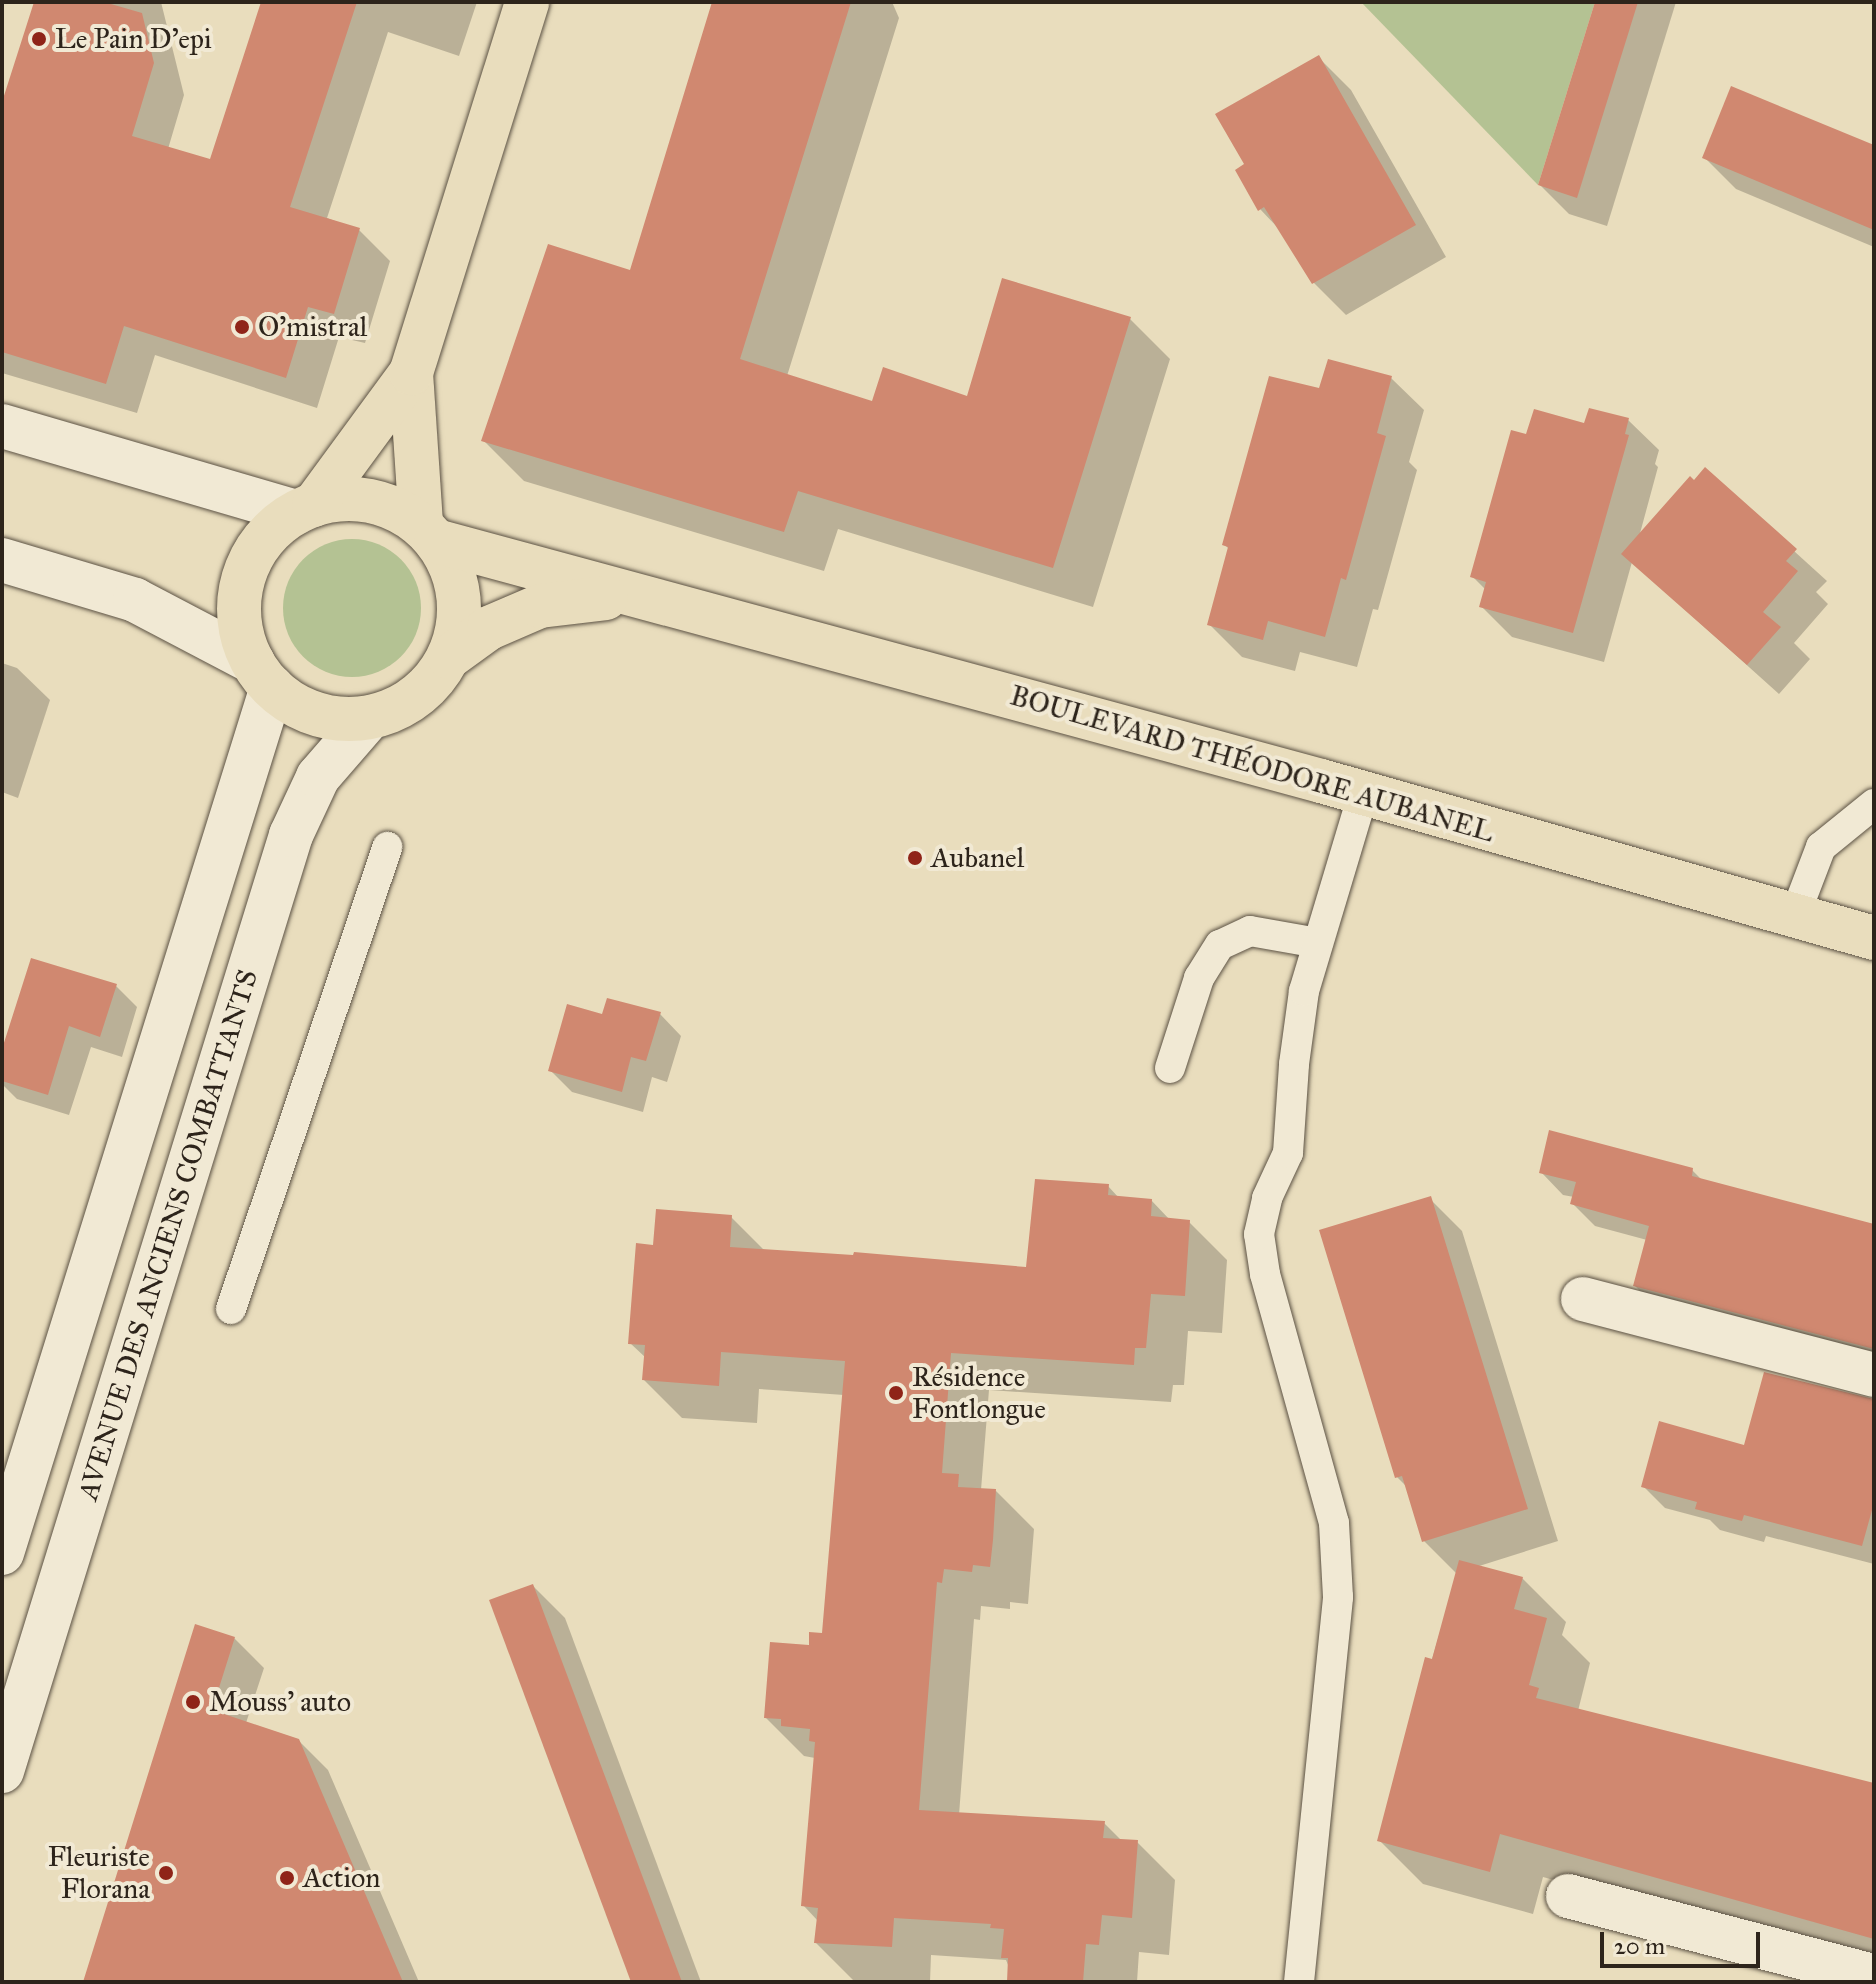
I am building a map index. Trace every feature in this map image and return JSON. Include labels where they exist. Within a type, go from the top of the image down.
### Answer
[{"type":"main road","points":[[2,1553],[262,675],[241,629],[237,596],[248,561],[270,533],[305,509],[411,373],[527,2]]},
{"type":"main road","points":[[411,373],[428,533]]},
{"type":"main road","points":[[2,426],[305,509],[351,499],[389,506],[428,533],[453,572],[459,600],[458,629],[449,657],[430,685],[403,705],[370,717],[324,715],[301,707],[262,675],[135,600],[2,560]]},
{"type":"main road","name":"BOULEVARD THÉODORE AUBANEL","points":[[428,533],[628,595],[1363,794],[1874,938]]},
{"type":"main road","name":"BOULEVARD THÉODORE AUBANEL","points":[[449,657],[489,628],[540,606],[628,595]]},
{"type":"main road","name":"AVENUE DES ANCIENS COMBATTANTS","points":[[2,1771],[291,835],[318,777],[370,717]]},
{"type":"main road","points":[[1583,1299],[1874,1375]]},
{"type":"main road","points":[[1568,1896],[1874,1976]]},
{"type":"lane","points":[[1299,1982],[1338,1597],[1334,1523],[1265,1274],[1259,1234],[1267,1198],[1288,1153],[1302,1006],[1363,794]]},
{"type":"lane","points":[[1795,915],[1821,847],[1874,804]]},
{"type":"lane","points":[[231,1309],[387,847]]},
{"type":"lane","points":[[1170,1068],[1199,978],[1220,945],[1250,931],[1318,943]]},
{"type":"green space","points":[[1361,2],[1595,2],[1538,185]]},
{"type":"green space","points":[[352,539],[379,544],[401,559],[416,581],[421,608],[416,635],[401,657],[379,672],[352,677],[325,672],[303,657],[288,635],[283,608],[288,581],[303,559],[325,544]]},
{"type":"building","points":[[34,2],[104,2],[142,13],[154,63],[132,136],[210,159],[261,2],[357,2],[290,207],[360,228],[334,314],[308,307],[286,378],[124,326],[106,384],[2,352],[2,102]]},
{"type":"building","points":[[712,2],[851,2],[740,359],[872,401],[883,367],[967,396],[1002,278],[1131,317],[1053,568],[798,491],[784,532],[481,441],[548,244],[630,270]]},
{"type":"building","points":[[1595,2],[1638,2],[1577,198],[1538,185]]},
{"type":"building","points":[[1319,55],[1416,225],[1312,284],[1264,207],[1258,211],[1235,170],[1244,164],[1215,114]]},
{"type":"building","points":[[1731,86],[1874,145],[1874,230],[1702,158]]},
{"type":"building","points":[[1328,359],[1392,376],[1377,433],[1386,436],[1346,580],[1341,578],[1325,637],[1268,621],[1263,640],[1207,625],[1228,547],[1222,545],[1269,376],[1319,388]]},
{"type":"building","points":[[1589,408],[1629,418],[1625,434],[1629,435],[1573,633],[1479,607],[1486,582],[1470,577],[1511,430],[1526,434],[1534,409],[1584,423]]},
{"type":"building","points":[[1705,467],[1797,549],[1786,561],[1798,571],[1763,612],[1781,627],[1747,665],[1621,554],[1690,476],[1694,480]]},
{"type":"building","points":[[31,958],[117,984],[100,1037],[69,1026],[48,1095],[2,1081],[2,1049]]},
{"type":"building","points":[[607,998],[661,1012],[646,1061],[631,1057],[622,1092],[548,1071],[567,1004],[602,1014]]},
{"type":"building","points":[[1549,1130],[1693,1168],[1692,1176],[1874,1224],[1874,1349],[1633,1286],[1649,1226],[1570,1204],[1576,1182],[1539,1173]]},
{"type":"building","points":[[1035,1179],[1109,1184],[1108,1195],[1152,1199],[1151,1216],[1190,1220],[1185,1296],[1151,1294],[1146,1348],[1135,1348],[1134,1365],[951,1353],[942,1473],[959,1474],[958,1487],[996,1489],[993,1540],[990,1567],[973,1565],[972,1572],[944,1569],[942,1583],[937,1582],[919,1810],[1105,1821],[1103,1838],[1138,1840],[1132,1918],[1102,1915],[1099,1945],[1086,1944],[1083,1982],[1007,1982],[1008,1958],[1001,1958],[1004,1929],[990,1928],[991,1924],[894,1918],[892,1947],[814,1943],[818,1908],[801,1906],[815,1742],[809,1741],[810,1729],[781,1726],[781,1719],[764,1718],[770,1642],[809,1645],[809,1632],[822,1633],[845,1361],[721,1352],[719,1386],[642,1380],[645,1345],[628,1344],[636,1243],[653,1245],[656,1209],[732,1215],[730,1247],[853,1255],[854,1252],[1026,1267]]},
{"type":"building","points":[[1431,1196],[1528,1509],[1422,1542],[1402,1476],[1395,1478],[1319,1230]]},
{"type":"building","points":[[1764,1372],[1874,1399],[1874,1503],[1862,1546],[1744,1515],[1742,1521],[1695,1509],[1697,1502],[1641,1487],[1659,1421],[1744,1445]]},
{"type":"building","points":[[1459,1560],[1523,1577],[1514,1609],[1547,1618],[1529,1685],[1539,1688],[1536,1698],[1874,1783],[1874,1939],[1500,1834],[1490,1872],[1377,1841],[1425,1657],[1432,1659]]},
{"type":"building","points":[[533,1584],[682,1982],[631,1982],[489,1600]]},
{"type":"building","points":[[195,1624],[235,1637],[212,1710],[299,1739],[403,1982],[83,1982]]},
{"type":"place","name":"Le Pain D'epi","points":[[39,39]]},
{"type":"place","name":"O'mistral","points":[[242,327]]},
{"type":"place","name":"Aubanel","points":[[915,858]]},
{"type":"place","name":"Résidence Fontlongue","points":[[896,1393]]},
{"type":"place","name":"Mouss' auto","points":[[193,1702]]},
{"type":"place","name":"Fleuriste Florana","points":[[166,1873]]},
{"type":"place","name":"Action","points":[[287,1878]]}]
